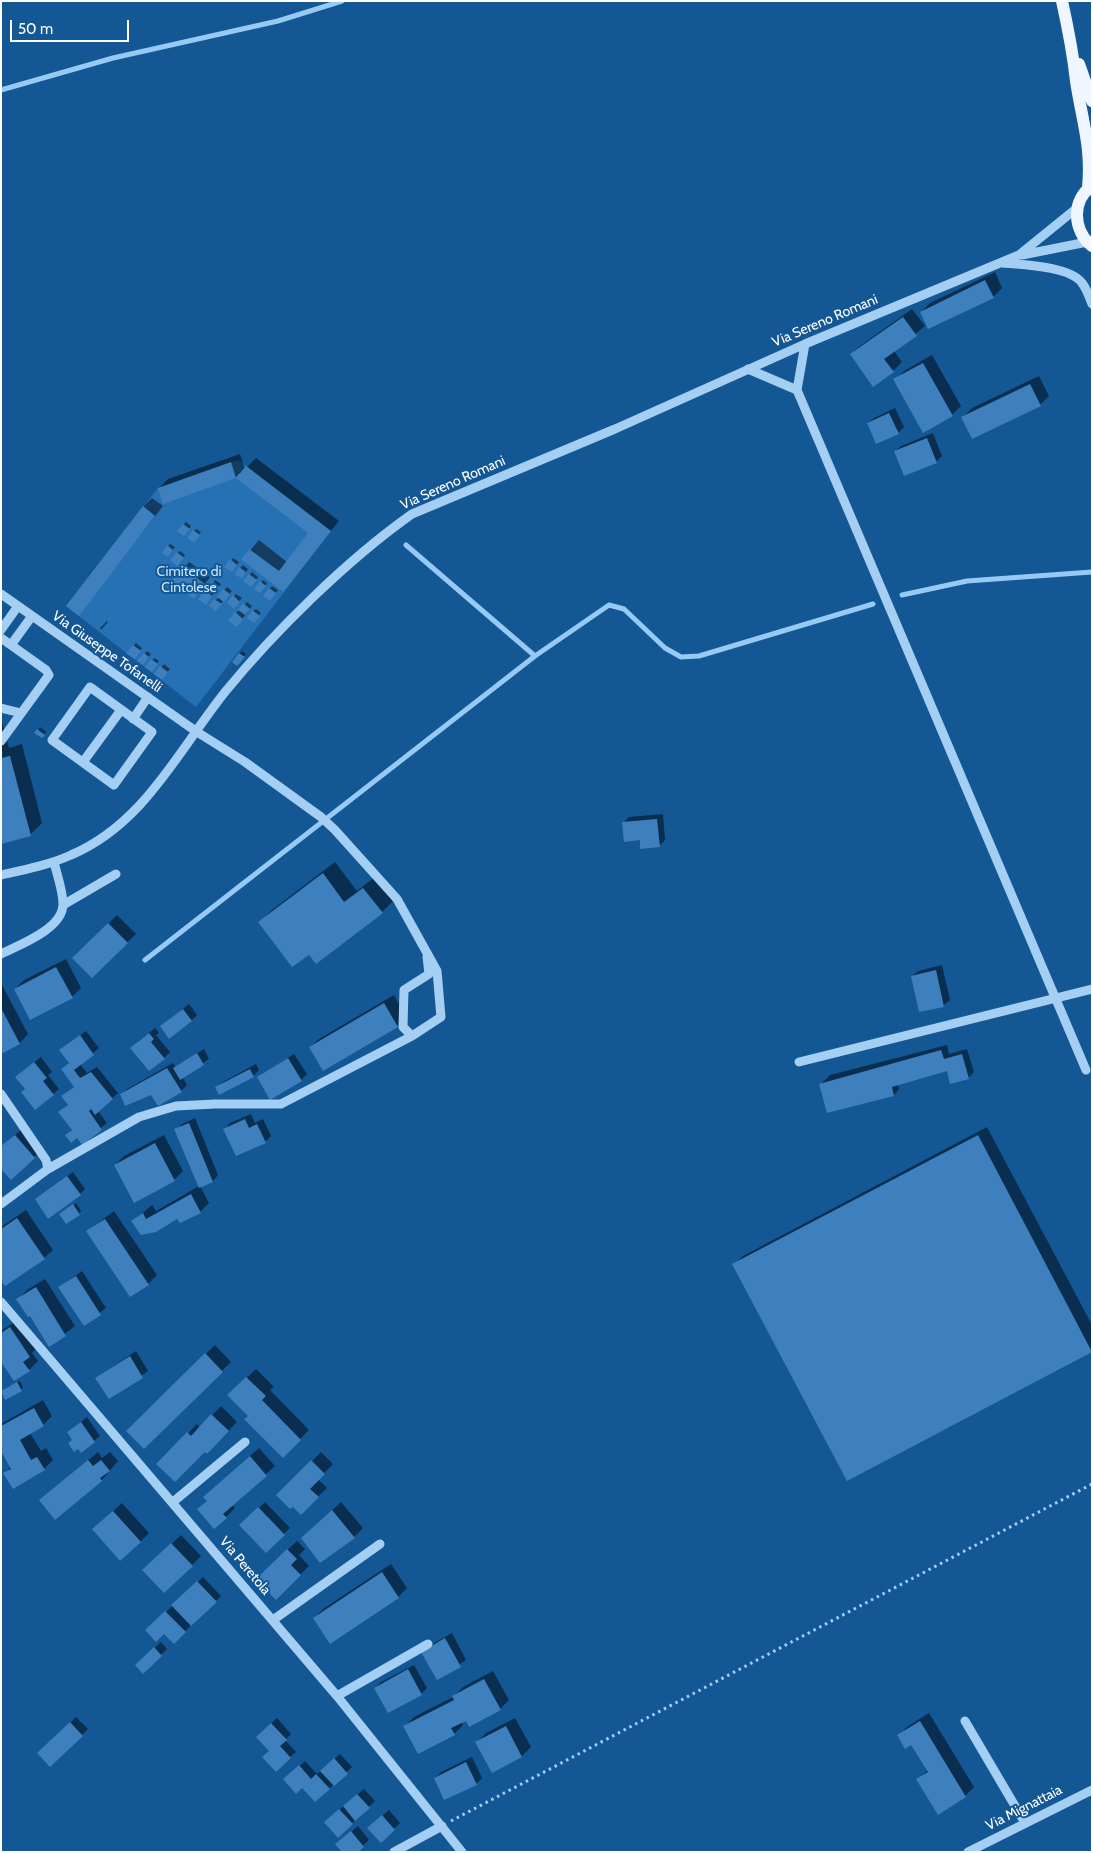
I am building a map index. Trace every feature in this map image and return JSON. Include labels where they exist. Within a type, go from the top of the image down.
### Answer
[{"type":"main road","points":[[1062,1],[1074,52],[1092,101]]},
{"type":"main road","points":[[1074,52],[1076,82],[1088,140],[1090,187],[1081,197],[1077,208],[1078,226],[1089,244]]},
{"type":"street","points":[[1019,255],[1077,208]]},
{"type":"street","points":[[1019,255],[1089,244]]},
{"type":"street","name":"Via Sereno Romani","points":[[1,875],[54,862],[87,847],[118,826],[146,800],[225,693],[276,634],[389,530],[412,514],[615,429],[748,368],[1019,255]]},
{"type":"street","points":[[1003,262],[1060,270],[1075,275],[1082,282],[1092,304]]},
{"type":"street","points":[[805,344],[797,390],[1086,1070]]},
{"type":"street","points":[[748,368],[797,390]]},
{"type":"street","name":"Via Giuseppe Tofanelli","points":[[1,594],[197,732],[245,762],[335,830],[397,899],[437,971],[441,1017],[412,1036]]},
{"type":"street","points":[[1,630],[18,606]]},
{"type":"street","points":[[11,645],[32,616]]},
{"type":"street","points":[[1,638],[46,670],[49,675],[1,741]]},
{"type":"street","points":[[90,687],[133,719],[152,732],[114,785],[52,740],[90,687]]},
{"type":"street","points":[[133,719],[148,697]]},
{"type":"street","points":[[1,708],[21,713]]},
{"type":"street","points":[[83,762],[121,710]]},
{"type":"street","points":[[54,862],[63,905]]},
{"type":"street","points":[[1,954],[45,931],[56,920],[63,905],[116,874]]},
{"type":"street","points":[[1,1204],[48,1168],[139,1117],[167,1109],[214,1104],[281,1104],[412,1036],[403,1027],[404,990],[429,974],[427,954]]},
{"type":"street","points":[[799,1062],[1092,989]]},
{"type":"street","points":[[1,1094],[46,1160],[48,1168]]},
{"type":"street","name":"Via Peretola","points":[[1,1302],[337,1696],[462,1852]]},
{"type":"street","points":[[173,1502],[245,1442]]},
{"type":"street","points":[[273,1620],[380,1544]]},
{"type":"street","points":[[337,1696],[428,1644]]},
{"type":"street","points":[[965,1721],[1025,1823]]},
{"type":"street","name":"Via Mignattaia","points":[[968,1852],[1092,1790]]},
{"type":"street","points":[[394,1852],[442,1826]]},
{"type":"path","points":[[442,1826],[1092,1484]]},
{"type":"green space","name":"Cimitero di Cintolese","points":[[239,460],[331,531],[196,707],[66,606],[158,488]]},
{"type":"building","points":[[985,280],[994,298],[928,329],[920,312]]},
{"type":"building","points":[[903,317],[917,336],[884,359],[894,372],[873,387],[850,354]]},
{"type":"building","points":[[923,363],[953,416],[923,433],[893,379]]},
{"type":"building","points":[[1030,384],[1041,406],[972,439],[961,417]]},
{"type":"building","points":[[889,413],[899,434],[876,444],[867,423]]},
{"type":"building","points":[[927,438],[937,463],[904,476],[894,451]]},
{"type":"building","points":[[231,462],[236,478],[163,504],[158,488]]},
{"type":"building","points":[[246,466],[331,531],[283,592],[241,559],[249,549],[279,571],[308,533],[236,478]]},
{"type":"building","points":[[143,506],[155,516],[79,616],[66,606]]},
{"type":"building","points":[[183,524],[190,529],[184,536],[177,531]]},
{"type":"building","points":[[193,530],[200,535],[194,543],[187,538]]},
{"type":"building","points":[[167,545],[173,550],[168,557],[162,553]]},
{"type":"building","points":[[177,552],[184,558],[177,566],[170,560]]},
{"type":"building","points":[[230,559],[237,565],[232,572],[224,567]]},
{"type":"building","points":[[182,567],[205,584],[194,599],[171,582]]},
{"type":"building","points":[[239,567],[246,572],[242,579],[235,574]]},
{"type":"building","points":[[249,574],[257,580],[251,587],[243,581]]},
{"type":"building","points":[[212,581],[220,587],[215,594],[207,588]]},
{"type":"building","points":[[260,581],[266,586],[260,593],[254,589]]},
{"type":"building","points":[[269,588],[276,593],[270,601],[263,596]]},
{"type":"building","points":[[223,589],[230,594],[224,602],[217,597]]},
{"type":"building","points":[[205,590],[212,596],[206,605],[198,599]]},
{"type":"building","points":[[233,595],[240,602],[234,609],[227,603]]},
{"type":"building","points":[[214,599],[222,604],[216,611],[209,606]]},
{"type":"building","points":[[243,603],[250,609],[245,615],[238,610]]},
{"type":"building","points":[[252,610],[260,616],[254,623],[247,618]]},
{"type":"building","points":[[235,612],[243,619],[237,627],[228,621]]},
{"type":"building","points":[[133,645],[141,651],[135,659],[126,653]]},
{"type":"building","points":[[144,653],[149,657],[143,665],[137,661]]},
{"type":"building","points":[[239,653],[245,657],[237,666],[232,662]]},
{"type":"building","points":[[151,659],[158,664],[152,672],[145,667]]},
{"type":"building","points":[[160,666],[168,672],[162,680],[154,674]]},
{"type":"building","points":[[37,729],[45,735],[42,738],[34,733]]},
{"type":"building","points":[[10,756],[31,836],[1,844],[1,758]]},
{"type":"building","points":[[657,819],[660,847],[640,849],[640,840],[624,842],[622,822]]},
{"type":"building","points":[[323,873],[344,902],[363,888],[383,913],[316,964],[309,955],[292,967],[258,922]]},
{"type":"building","points":[[108,923],[128,943],[92,978],[72,958]]},
{"type":"building","points":[[56,967],[73,998],[30,1020],[14,989]]},
{"type":"building","points":[[936,970],[944,1007],[919,1012],[911,976]]},
{"type":"building","points":[[384,1003],[398,1027],[323,1071],[309,1047]]},
{"type":"building","points":[[1,1008],[20,1044],[1,1054]]},
{"type":"building","points":[[183,1009],[192,1021],[169,1039],[160,1026]]},
{"type":"building","points":[[149,1033],[154,1039],[151,1042],[165,1059],[149,1071],[130,1048]]},
{"type":"building","points":[[80,1035],[94,1055],[74,1070],[80,1078],[91,1072],[113,1099],[95,1115],[91,1109],[89,1111],[102,1130],[82,1145],[77,1138],[71,1143],[65,1135],[72,1130],[58,1112],[68,1105],[61,1096],[74,1087],[61,1069],[69,1063],[59,1050]]},
{"type":"building","points":[[941,1050],[944,1059],[962,1054],[969,1079],[950,1084],[947,1071],[892,1087],[894,1096],[827,1113],[819,1084]]},
{"type":"building","points":[[197,1053],[204,1065],[180,1080],[173,1068]]},
{"type":"building","points":[[288,1058],[302,1081],[270,1100],[257,1077]]},
{"type":"building","points":[[34,1062],[47,1078],[43,1081],[54,1095],[35,1110],[21,1092],[25,1089],[15,1077]]},
{"type":"building","points":[[167,1068],[182,1092],[158,1106],[151,1095],[125,1106],[120,1094]]},
{"type":"building","points":[[250,1069],[254,1077],[219,1095],[215,1087]]},
{"type":"building","points":[[245,1119],[249,1128],[257,1124],[266,1143],[236,1156],[223,1129]]},
{"type":"building","points":[[189,1123],[213,1182],[199,1188],[174,1129]]},
{"type":"building","points":[[15,1135],[35,1158],[11,1180],[1,1169],[1,1146]]},
{"type":"building","points":[[978,1135],[1092,1352],[847,1481],[732,1264]]},
{"type":"building","points":[[155,1143],[175,1181],[134,1203],[114,1165]]},
{"type":"building","points":[[67,1176],[81,1195],[48,1219],[35,1199]]},
{"type":"building","points":[[191,1194],[201,1213],[180,1223],[177,1219],[156,1232],[141,1235],[131,1221],[143,1213],[146,1219]]},
{"type":"building","points":[[73,1204],[80,1215],[66,1224],[59,1214]]},
{"type":"building","points":[[17,1218],[45,1259],[5,1286],[1,1281],[1,1229]]},
{"type":"building","points":[[105,1219],[149,1285],[130,1297],[86,1231]]},
{"type":"building","points":[[76,1276],[101,1315],[84,1326],[58,1287]]},
{"type":"building","points":[[36,1287],[66,1336],[49,1347],[30,1316],[28,1317],[16,1299]]},
{"type":"building","points":[[10,1327],[30,1357],[23,1362],[30,1371],[14,1381],[1,1362],[1,1333]]},
{"type":"building","points":[[205,1353],[223,1372],[144,1449],[126,1431]]},
{"type":"building","points":[[130,1356],[143,1378],[109,1399],[95,1378]]},
{"type":"building","points":[[246,1377],[266,1396],[262,1400],[301,1440],[283,1458],[244,1419],[248,1416],[227,1395]]},
{"type":"building","points":[[17,1382],[22,1391],[5,1400],[1,1391]]},
{"type":"building","points":[[34,1408],[44,1426],[20,1440],[31,1460],[37,1457],[45,1470],[13,1489],[3,1473],[11,1469],[1,1451],[1,1426]]},
{"type":"building","points":[[211,1414],[229,1431],[207,1454],[205,1452],[175,1482],[156,1464],[187,1432],[191,1436]]},
{"type":"building","points":[[81,1422],[95,1442],[81,1453],[78,1449],[74,1452],[68,1443],[72,1440],[67,1432]]},
{"type":"building","points":[[250,1456],[267,1476],[223,1514],[227,1518],[214,1529],[197,1509],[207,1501],[203,1497]]},
{"type":"building","points":[[88,1460],[93,1466],[101,1460],[110,1471],[100,1478],[102,1481],[55,1520],[39,1500]]},
{"type":"building","points":[[311,1460],[325,1474],[310,1489],[319,1497],[301,1515],[293,1507],[290,1509],[276,1495]]},
{"type":"building","points":[[258,1507],[285,1535],[266,1553],[239,1525]]},
{"type":"building","points":[[332,1510],[355,1538],[320,1563],[301,1538]]},
{"type":"building","points":[[113,1511],[141,1542],[120,1561],[92,1529]]},
{"type":"building","points":[[171,1543],[193,1566],[164,1593],[142,1570]]},
{"type":"building","points":[[287,1549],[297,1559],[291,1565],[301,1575],[276,1600],[256,1579]]},
{"type":"building","points":[[382,1572],[399,1598],[330,1644],[313,1618]]},
{"type":"building","points":[[197,1581],[217,1602],[191,1626],[171,1605]]},
{"type":"building","points":[[165,1611],[186,1632],[174,1644],[164,1634],[156,1642],[145,1630]]},
{"type":"building","points":[[445,1638],[461,1667],[437,1680],[421,1652]]},
{"type":"building","points":[[154,1647],[162,1656],[143,1674],[135,1665]]},
{"type":"building","points":[[408,1669],[422,1695],[388,1713],[374,1688]]},
{"type":"building","points":[[484,1679],[501,1710],[469,1727],[466,1721],[451,1728],[455,1735],[418,1754],[403,1726],[454,1700],[452,1696]]},
{"type":"building","points":[[920,1721],[966,1797],[938,1815],[916,1779],[928,1772],[911,1745],[905,1749],[897,1735]]},
{"type":"building","points":[[70,1722],[83,1736],[50,1767],[37,1753]]},
{"type":"building","points":[[271,1723],[287,1740],[280,1746],[291,1758],[276,1772],[262,1757],[269,1751],[256,1737]]},
{"type":"building","points":[[506,1726],[522,1757],[492,1773],[475,1742]]},
{"type":"building","points":[[334,1758],[348,1774],[334,1786],[320,1771]]},
{"type":"building","points":[[466,1762],[477,1785],[444,1800],[434,1778]]},
{"type":"building","points":[[299,1765],[311,1779],[316,1774],[330,1789],[315,1802],[302,1788],[296,1794],[283,1779]]},
{"type":"building","points":[[357,1794],[370,1808],[355,1821],[343,1806]]},
{"type":"building","points":[[339,1809],[353,1824],[338,1838],[324,1822]]},
{"type":"building","points":[[382,1815],[395,1830],[381,1843],[367,1828]]},
{"type":"building","points":[[351,1831],[364,1847],[358,1852],[342,1852],[335,1844]]},
{"type":"waterway","points":[[1,90],[113,58],[278,21],[342,1]]},
{"type":"waterway","points":[[406,545],[535,656],[609,605],[624,609],[665,648],[681,657],[699,656],[873,604]]},
{"type":"waterway","points":[[902,595],[967,581],[1092,572]]},
{"type":"waterway","points":[[145,960],[535,656]]}]
